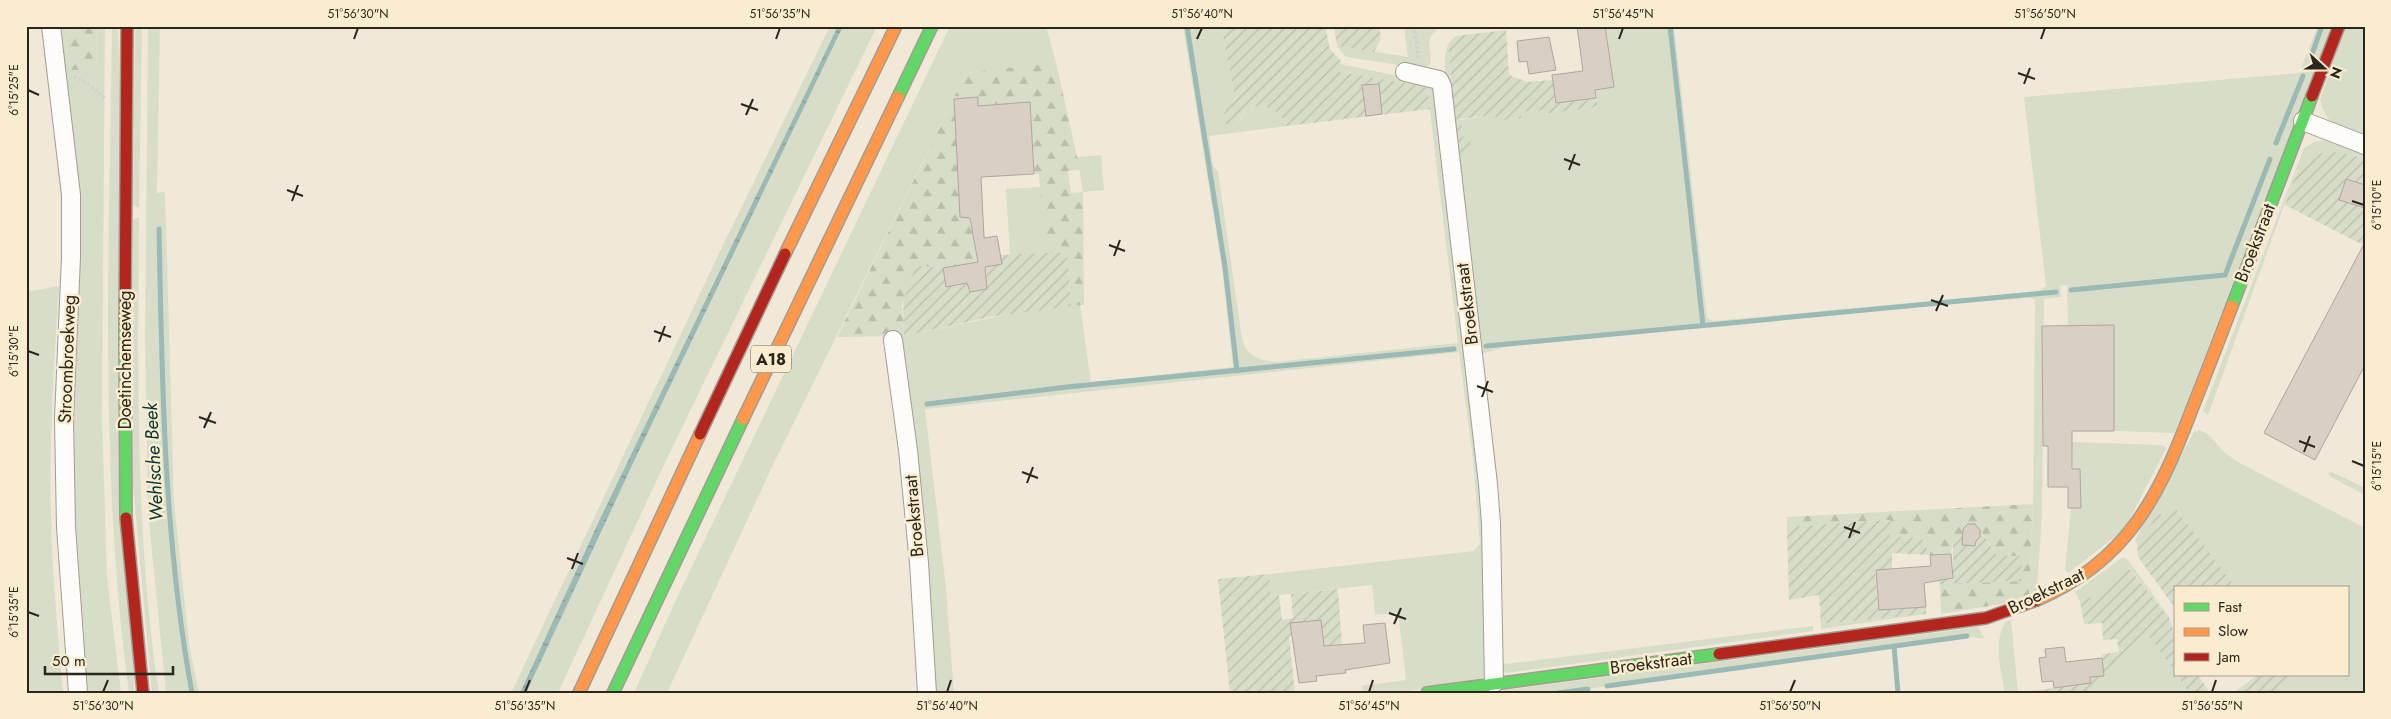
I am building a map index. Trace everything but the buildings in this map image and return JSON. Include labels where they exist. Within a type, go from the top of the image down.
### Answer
[{"type":"main road","name":"Doetinchemseweg","points":[[127,26],[124,499],[137,649],[143,693]]},
{"type":"main road","name":"A18","points":[[579,693],[745,338],[896,26]]},
{"type":"main road","name":"A18","points":[[613,693],[642,628],[932,26]]},
{"type":"main road","name":"Broekstraat","points":[[1427,693],[1986,618],[2018,609],[2078,579],[2122,544],[2142,518],[2160,487],[2180,441],[2339,26]]},
{"type":"street","name":"Stroombroekweg","points":[[51,26],[71,194],[71,257],[64,419],[65,488],[72,624],[78,693]]},
{"type":"street","name":"Broekstraat","points":[[1412,74],[1439,80],[1442,86],[1488,484],[1491,524],[1494,683]]},
{"type":"street","points":[[2303,121],[2365,145]]},
{"type":"street","name":"Broekstraat","points":[[893,340],[912,488],[927,693]]},
{"type":"path","points":[[1412,74],[1414,26]]},
{"type":"path","points":[[57,72],[87,83],[107,101]]},
{"type":"green space","points":[[56,26],[64,26],[70,70],[97,70],[96,26],[105,26],[102,419],[107,576],[121,693],[83,693],[70,508],[76,275]]},
{"type":"green space","points":[[64,26],[96,26],[97,70],[70,70]]},
{"type":"green space","points":[[112,26],[118,26],[134,693],[129,693],[120,610],[113,527],[110,444],[108,277]]},
{"type":"green space","points":[[135,26],[142,26],[139,208],[133,205]]},
{"type":"green space","points":[[148,26],[160,26],[157,193],[165,192],[174,501],[189,644],[199,693],[166,693],[148,512],[145,340]]},
{"type":"green space","points":[[830,26],[877,26],[660,473],[558,693],[511,693],[723,245]]},
{"type":"green space","points":[[950,26],[1046,26],[1056,62],[966,73],[771,469],[667,693],[634,693],[674,604]]},
{"type":"green space","points":[[1183,26],[1221,26],[1234,93],[1232,99],[1239,122],[1248,107],[1267,107],[1280,115],[1287,126],[1209,136],[1213,166],[1218,171],[1242,339],[1250,353],[1263,360],[1275,362],[1458,343],[1428,95],[1422,86],[1340,72],[1340,64],[1423,81],[1434,88],[1486,504],[1487,670],[1483,677],[1477,681],[1394,693],[1363,693],[1361,686],[1406,680],[1398,613],[1375,615],[1372,585],[1271,596],[1269,574],[1474,551],[1480,544],[1473,460],[1459,352],[925,409],[946,588],[954,693],[933,693],[898,337],[1025,311],[1080,305],[1091,382],[1233,367],[1222,267]]},
{"type":"green space","points":[[1221,26],[1325,26],[1330,49],[1341,61],[1340,72],[1422,86],[1427,89],[1430,109],[1287,126],[1280,115],[1272,109],[1267,107],[1248,107],[1236,125],[1222,123],[1221,120],[1234,93]]},
{"type":"green space","points":[[1334,26],[1379,26],[1381,39],[1374,52],[1337,46]]},
{"type":"green space","points":[[1404,26],[1440,26],[1430,39],[1431,59],[1426,69],[1352,58],[1345,56],[1337,46],[1408,57]]},
{"type":"green space","points":[[1605,26],[1674,26],[1707,318],[1714,321],[2039,291],[2046,286],[2024,97],[2299,73],[2318,26],[2332,26],[2175,433],[2114,431],[2114,326],[2068,326],[2067,285],[2060,286],[2061,297],[2044,299],[2042,515],[2037,590],[2029,594],[2033,509],[2035,300],[2030,298],[1922,306],[1504,347],[1484,353],[1481,358],[1498,514],[1501,659],[1505,664],[1813,626],[1813,631],[1506,673],[1501,669],[1445,91],[1445,55],[1448,44],[1456,140],[1463,138],[1460,120],[1495,115],[1496,121],[1520,118],[1520,112],[1545,110],[1545,114],[1597,107],[1596,90],[1614,87],[1612,71],[1594,73],[1610,67]]},
{"type":"green space","points":[[2345,26],[2365,26],[2365,138],[2342,129],[2330,121],[2322,108],[2320,100]]},
{"type":"green space","points":[[1506,30],[1509,75],[1527,82],[1553,80],[1556,102],[1596,98],[1598,107],[1545,114],[1544,110],[1520,112],[1521,118],[1496,121],[1495,115],[1461,119],[1463,137],[1470,137],[1471,151],[1458,153],[1448,44],[1455,36]]},
{"type":"green space","points":[[1056,62],[1080,170],[1068,171],[1071,193],[1083,192],[1084,305],[1071,306],[1067,252],[1045,253],[1039,174],[1034,174],[1030,102],[978,106],[977,97],[954,99],[960,217],[983,218],[985,238],[974,240],[978,263],[943,268],[918,266],[902,305],[904,336],[837,337],[966,73]]},
{"type":"green space","points":[[2325,140],[2365,150],[2365,159],[2351,155],[2297,170],[2208,415],[2203,411],[2304,148],[2314,142]]},
{"type":"green space","points":[[2333,152],[2365,159],[2365,246],[2285,205],[2295,176],[2304,162],[2311,157]]},
{"type":"green space","points":[[1101,155],[1104,190],[1083,192],[1077,157]]},
{"type":"green space","points":[[1041,187],[1045,253],[1010,255],[1006,189]]},
{"type":"green space","points":[[139,217],[138,336],[142,515],[151,634],[159,693],[152,693],[133,484],[133,220]]},
{"type":"green space","points":[[1067,252],[1071,306],[990,317],[904,336],[904,300],[909,283],[918,266],[943,268],[946,287],[967,283],[987,275],[985,267],[1002,264],[1000,255]]},
{"type":"green space","points":[[59,286],[52,400],[51,486],[54,581],[63,693],[26,693],[26,292]]},
{"type":"green space","points":[[2199,430],[2208,434],[2225,453],[2238,462],[2365,528],[2365,693],[2272,693],[2295,676],[2348,676],[2348,586],[2234,586],[2174,506],[2167,515],[2158,514],[2137,544],[2135,540],[2194,432]]},
{"type":"green space","points":[[2072,442],[2161,445],[2167,447],[2124,530],[2068,573],[2065,569],[2071,508],[2086,507],[2081,507],[2073,487]]},
{"type":"green space","points":[[2332,472],[2365,488],[2365,495],[2331,477],[2328,473]]},
{"type":"green space","points":[[2033,504],[2029,594],[2007,603],[1941,614],[1940,584],[2021,581],[1998,556],[1980,530],[1953,541],[1951,554],[1930,555],[1922,538],[1890,537],[1890,520],[1787,527],[1787,517]]},
{"type":"green space","points":[[2174,506],[2234,586],[2174,586],[2174,607],[2138,557],[2137,544],[2158,514],[2167,515]]},
{"type":"green space","points":[[1890,520],[1890,537],[1922,538],[1930,555],[1892,553],[1892,569],[1875,570],[1879,610],[1926,607],[1926,614],[1821,624],[1819,595],[1789,600],[1787,527]]},
{"type":"green space","points":[[1968,524],[1975,524],[1998,556],[2022,556],[2021,581],[1940,584],[1938,580],[1953,578],[1953,541],[1962,536],[1963,529]]},
{"type":"green space","points":[[2123,557],[2128,560],[2169,617],[2128,566],[2096,595],[2080,602],[2075,592]]},
{"type":"green space","points":[[2127,566],[2169,617],[2174,632],[2174,671],[2148,635],[2088,693],[2018,693],[2091,683],[2090,677],[2104,676],[2102,654],[2119,652],[2117,639],[2103,640],[2102,623],[2084,624],[2080,602],[2096,595]]},
{"type":"green space","points":[[1269,574],[1271,596],[1279,595],[1282,620],[1293,618],[1291,594],[1338,589],[1342,645],[1324,646],[1321,620],[1306,622],[1307,634],[1289,636],[1295,693],[1230,693],[1218,579]]},
{"type":"green space","points":[[1926,614],[1821,629],[1821,624]]},
{"type":"green space","points":[[2011,620],[2018,693],[2005,693],[1999,657],[2001,631],[2005,622]]},
{"type":"green space","points":[[1978,627],[1985,639],[1967,636],[1558,693],[1485,693]]},
{"type":"green space","points":[[2148,635],[2174,671],[2174,676],[2178,676],[2189,693],[2088,693]]},
{"type":"green space","points":[[2178,676],[2199,676],[2210,693],[2189,693]]},
{"type":"green space","points":[[2295,676],[2272,693],[2233,693],[2255,677]]},
{"type":"water","points":[[838,26],[843,26],[635,459],[526,693],[520,693],[600,519]]},
{"type":"waterway","points":[[1187,26],[1225,267],[1237,371]]},
{"type":"waterway","points":[[1670,26],[1703,325]]},
{"type":"waterway","points":[[2312,54],[2322,26]]},
{"type":"waterway","points":[[2276,143],[2303,76]]},
{"type":"waterway","points":[[2071,290],[2225,275],[2270,159]]},
{"type":"waterway","name":"Wehlsche Beek","points":[[159,229],[163,404],[170,520],[175,578],[192,693]]},
{"type":"waterway","points":[[1486,346],[2056,292]]},
{"type":"waterway","points":[[927,404],[1067,387],[1454,349]]},
{"type":"waterway","points":[[1607,686],[1967,636]]},
{"type":"waterway","points":[[1894,646],[1898,693]]},
{"type":"waterway","points":[[1558,693],[1588,689]]},
{"type":"traffic: fast","points":[[898,97],[932,26]]},
{"type":"traffic: fast","points":[[2232,306],[2312,96]]},
{"type":"traffic: fast","points":[[125,325],[126,518]]},
{"type":"traffic: fast","points":[[613,693],[743,419]]},
{"type":"traffic: fast","points":[[1427,693],[1719,654]]},
{"type":"traffic: slow","points":[[785,254],[896,26]]},
{"type":"traffic: slow","points":[[743,419],[898,97]]},
{"type":"traffic: slow","points":[[2037,600],[2068,584],[2095,566],[2117,545],[2136,522],[2167,470],[2180,441],[2232,306]]},
{"type":"traffic: slow","points":[[579,693],[700,434]]},
{"type":"traffic: jam","points":[[125,325],[127,26]]},
{"type":"traffic: jam","points":[[2312,96],[2339,26]]},
{"type":"traffic: jam","points":[[700,434],[785,254]]},
{"type":"traffic: jam","points":[[126,518],[143,693]]},
{"type":"traffic: jam","points":[[1719,654],[1986,618],[2037,600]]}]
